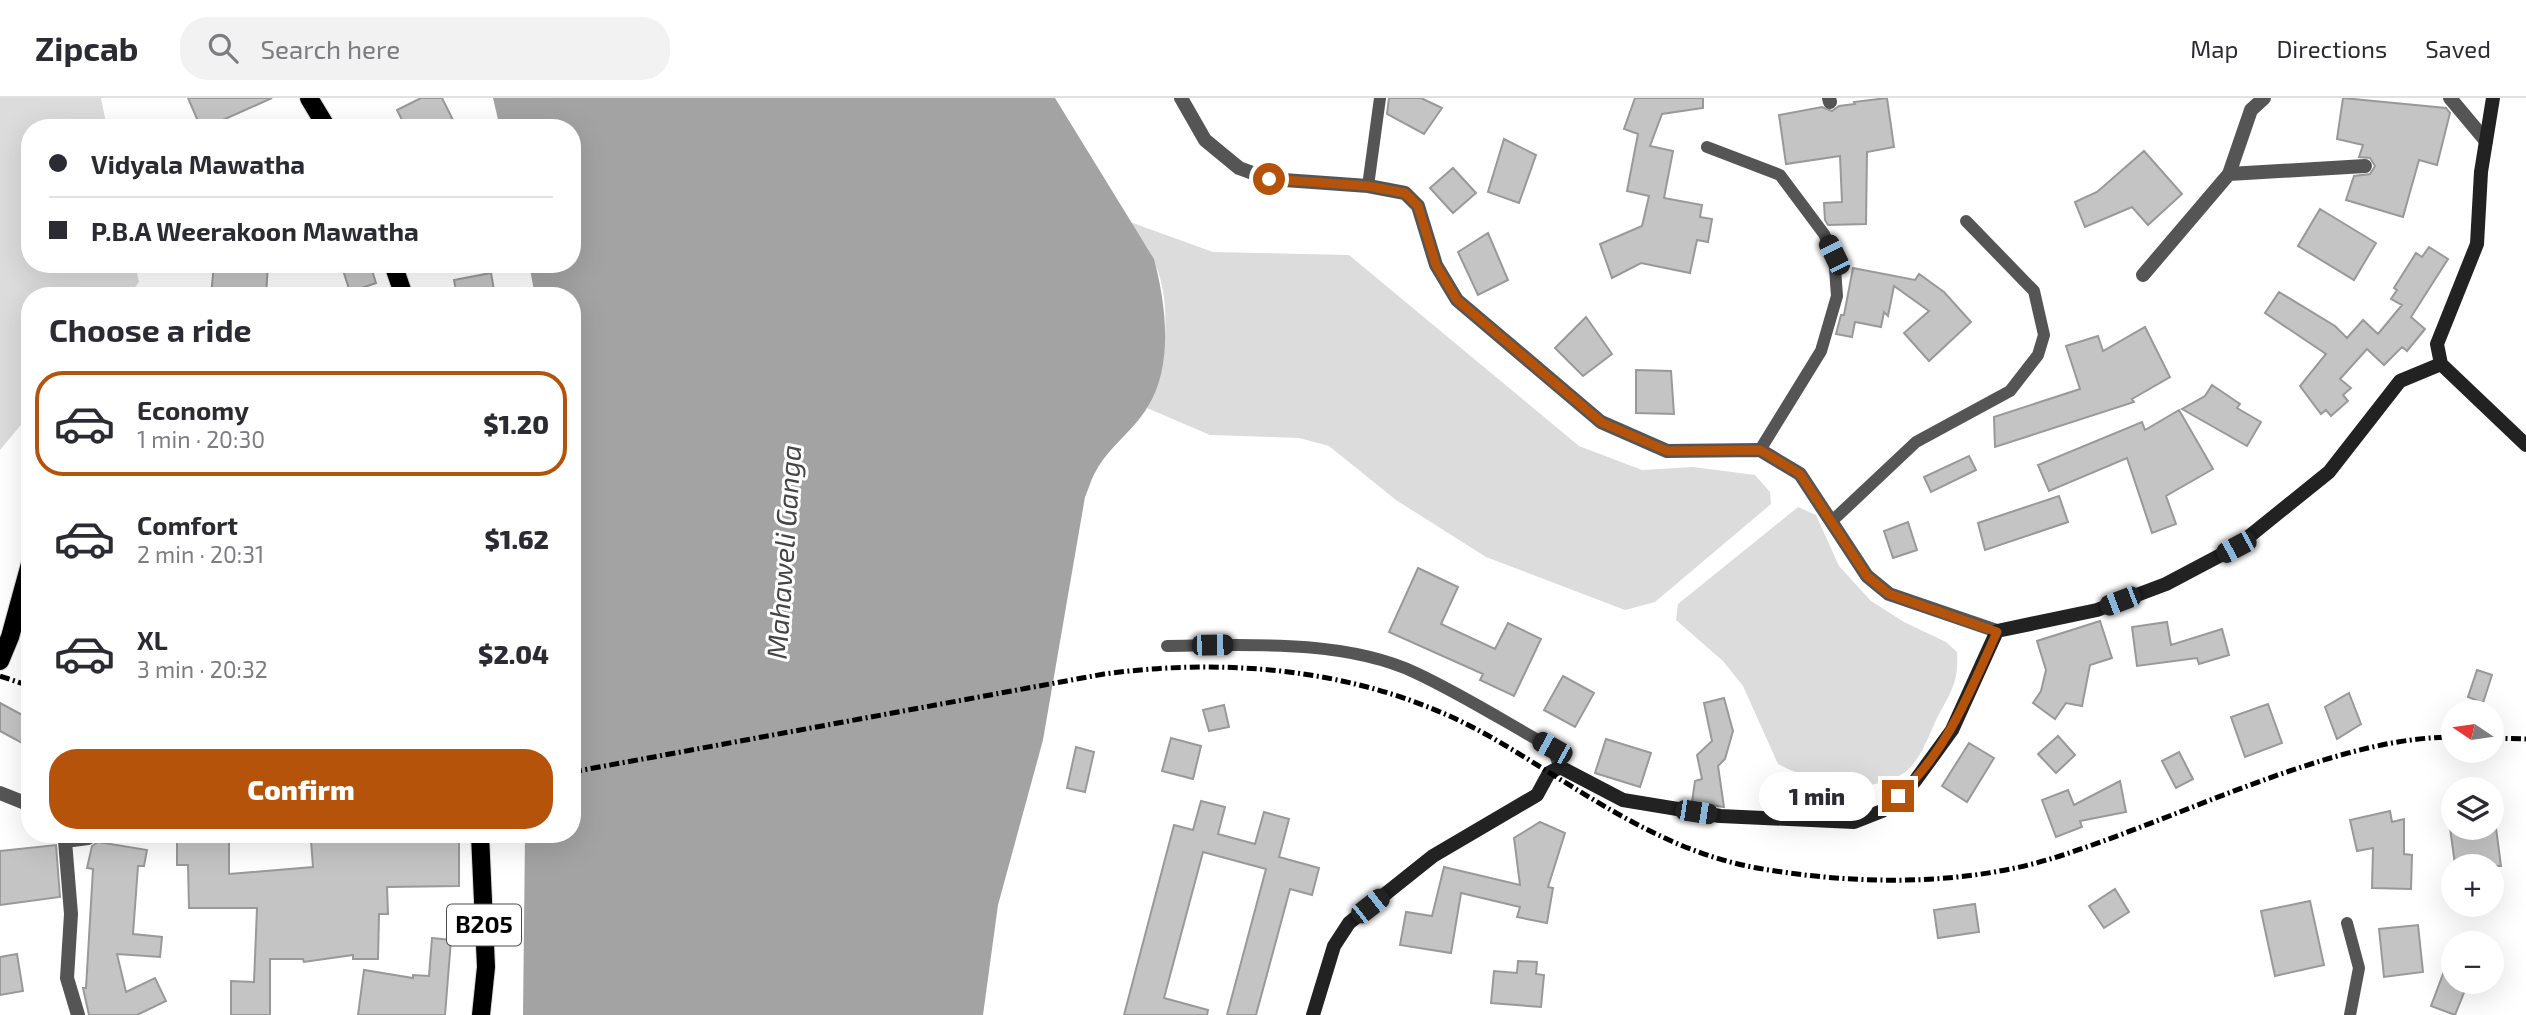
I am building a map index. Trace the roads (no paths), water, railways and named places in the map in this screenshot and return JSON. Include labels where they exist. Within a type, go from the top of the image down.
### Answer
[{"type":"main road","points":[[309,98],[322,119]]},
{"type":"main road","points":[[0,661],[21,597]]},
{"type":"main road","name":"B205","points":[[480,843],[486,967],[481,1015]]},
{"type":"street","points":[[1181,98],[1205,140],[1239,168],[1269,179],[1368,186],[1405,193],[1418,206],[1436,265],[1457,300],[1601,422],[1667,451],[1760,450],[1800,474],[1867,576],[1889,594],[1997,632],[2097,610],[2166,584],[2236,547],[2329,472],[2400,381],[2441,364]]},
{"type":"street","points":[[2143,275],[2229,174],[2251,110],[2264,98]]},
{"type":"street","points":[[2450,98],[2486,141]]},
{"type":"street","points":[[2493,98],[2486,141],[2477,244],[2437,344],[2441,364],[2526,445]]},
{"type":"street","points":[[2229,174],[2365,166]]},
{"type":"street","points":[[1313,1015],[1334,946],[1349,923],[1433,856],[1536,795],[1549,773],[1560,768],[1623,800],[1720,816],[1854,822],[1882,811],[1915,781],[1952,730],[1997,632]]},
{"type":"street","points":[[0,793],[21,801]]},
{"type":"street","points":[[64,843],[71,914],[67,978],[78,1015]]},
{"type":"lane","points":[[1368,186],[1380,98]]},
{"type":"lane","points":[[1707,147],[1780,175],[1824,234],[1834,255],[1837,296],[1821,351],[1760,450]]},
{"type":"lane","points":[[1831,522],[1916,442],[2010,391],[2038,355],[2044,335],[2034,291],[1966,221]]},
{"type":"lane","points":[[1167,646],[1258,645],[1369,658],[1415,672],[1552,748],[1560,768]]},
{"type":"lane","points":[[2347,923],[2359,968],[2350,1015]]},
{"type":"water","name":"Mahaweli Ganga","points":[[493,98],[1055,98],[1154,259],[1164,315],[1161,373],[1147,408],[1101,463],[1085,497],[1043,740],[998,905],[983,1015],[523,1015],[525,843],[581,843],[581,287],[533,287],[531,273],[581,273],[581,119],[498,119]]},
{"type":"railway","points":[[581,770],[1104,674],[1205,667],[1256,669],[1306,674],[1355,684],[1404,698],[1451,717],[1496,740],[1653,833],[1721,859],[1794,874],[1909,880],[1948,878],[2023,866],[2092,845],[2250,785],[2331,758],[2400,742],[2441,738]]},
{"type":"railway","points":[[0,676],[21,683]]},
{"type":"railway","points":[[2504,738],[2526,739]]}]
